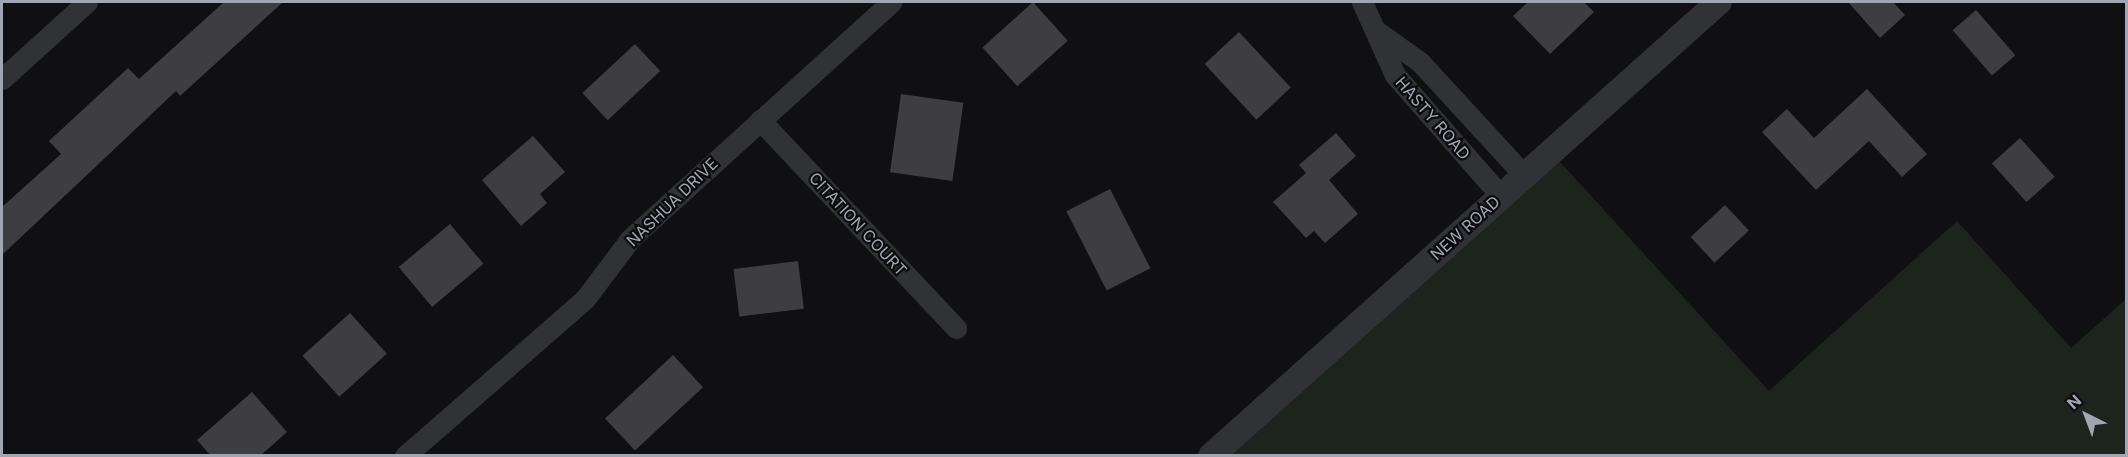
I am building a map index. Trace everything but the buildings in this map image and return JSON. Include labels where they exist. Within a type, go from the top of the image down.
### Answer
[{"type":"street","points":[[2,79],[87,2]]},
{"type":"street","name":"NASHUA DRIVE","points":[[405,456],[585,299],[630,239],[891,2]]},
{"type":"street","name":"HASTY ROAD","points":[[1362,2],[1378,32],[1395,75],[1501,196]]},
{"type":"street","name":"NEW ROAD","points":[[1211,456],[1719,2]]},
{"type":"street","name":"HASTY ROAD","points":[[1378,32],[1420,62],[1524,175]]},
{"type":"street","name":"CITATION COURT","points":[[760,120],[956,328]]},
{"type":"shaded area","points":[[1551,152],[1769,391],[1957,221],[2071,348],[2126,299],[2126,455],[1211,456]]}]
